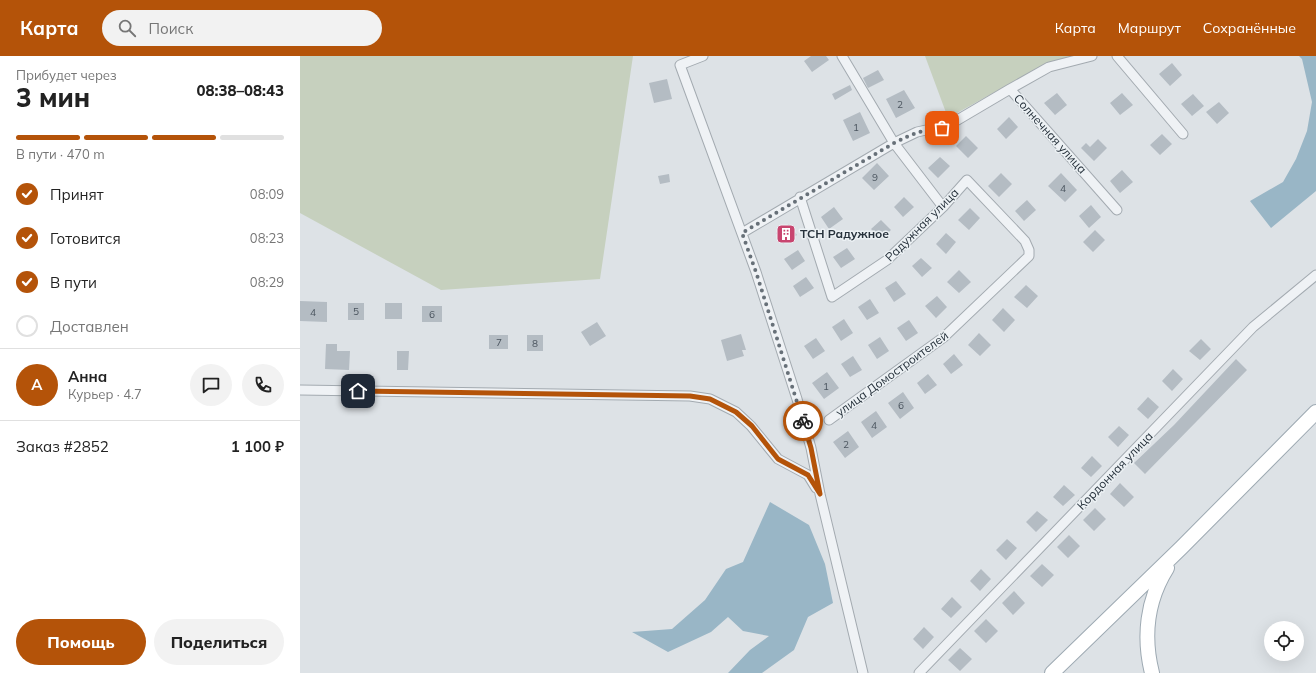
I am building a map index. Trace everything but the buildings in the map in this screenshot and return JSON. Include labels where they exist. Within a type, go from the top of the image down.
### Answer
[{"type":"main road","points":[[1052,673],[1181,548],[1316,412]]},
{"type":"main road","points":[[1152,673],[1148,645],[1148,625],[1151,600],[1166,569],[1181,548]]},
{"type":"street","points":[[703,56],[680,65],[742,233],[797,398],[811,448],[820,494],[863,673]]},
{"type":"street","points":[[842,56],[894,143],[943,207]]},
{"type":"street","name":"Солнечная улица","points":[[1092,56],[1049,67],[1010,89],[1117,210]]},
{"type":"street","points":[[1117,56],[1183,134]]},
{"type":"street","points":[[742,233],[800,197],[894,143],[917,132],[949,125],[1010,89]]},
{"type":"street","name":"Радужная улица","points":[[800,197],[832,297],[888,260],[943,207],[967,180],[1025,241]]},
{"type":"street","name":"улица Домостроителей","points":[[829,420],[944,337],[1029,256],[1029,250],[1025,241]]},
{"type":"street","name":"Кордонная улица","points":[[919,673],[1253,327],[1316,275]]},
{"type":"street","points":[[300,390],[690,396],[710,399],[736,412],[752,426],[778,459],[808,475],[820,494]]},
{"type":"green space","points":[[300,56],[633,56],[600,279],[441,290],[300,213]]},
{"type":"green space","points":[[925,56],[1073,56],[1047,63],[948,118]]},
{"type":"water","points":[[1299,56],[1316,56],[1316,191],[1271,228],[1250,201],[1283,182],[1296,159],[1307,131],[1312,102],[1302,59]]},
{"type":"water","points":[[770,502],[809,525],[825,564],[833,603],[808,617],[794,650],[762,673],[728,673],[750,650],[769,636],[743,631],[728,617],[711,632],[668,652],[632,632],[672,629],[705,600],[726,569],[743,562]]},
{"type":"way so far","points":[[803,421],[797,398],[742,233],[800,197],[894,143],[929,128],[942,128]]},
{"type":"place","name":"ТСН Радужное","points":[[786,234]]},
{"type":"route","points":[[358,391],[690,396],[710,399],[736,412],[752,426],[778,459],[808,475],[820,494],[811,448],[803,421]]}]
